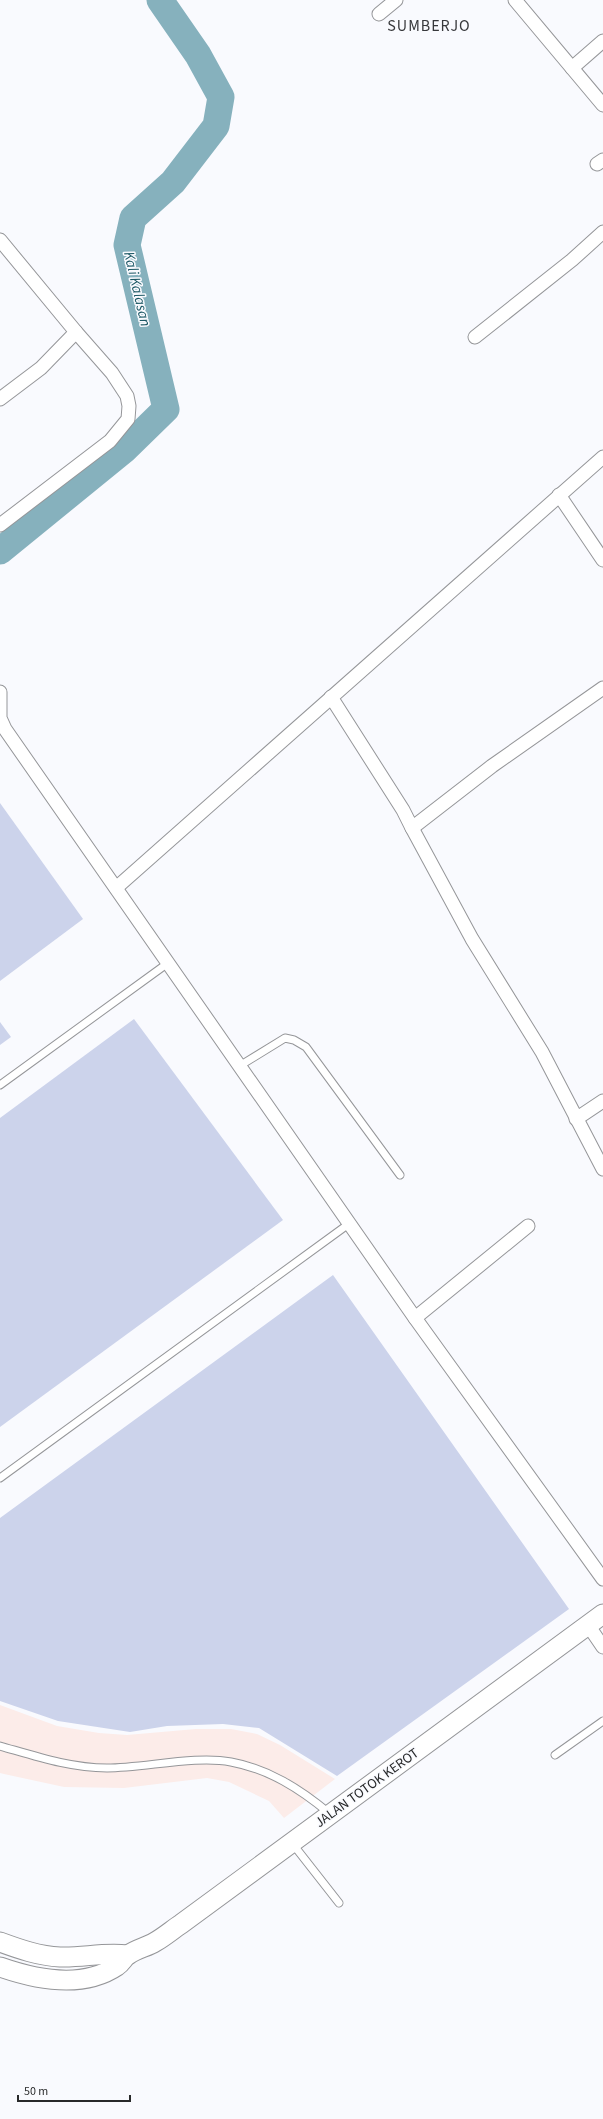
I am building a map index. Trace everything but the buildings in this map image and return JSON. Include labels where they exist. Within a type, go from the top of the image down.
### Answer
[{"type":"main road","name":"JALAN TOTOK KEROT","points":[[0,1966],[16,1972],[46,1978],[78,1981],[100,1975],[118,1965],[127,1955],[155,1942],[596,1620]]},
{"type":"main road","name":"JALAN TOTOK KEROT","points":[[0,1942],[23,1950],[58,1957],[111,1953],[127,1955]]},
{"type":"street","points":[[379,14],[396,0]]},
{"type":"street","points":[[515,0],[603,105]]},
{"type":"street","points":[[572,68],[603,41]]},
{"type":"street","points":[[475,337],[572,260],[603,232]]},
{"type":"street","points":[[0,240],[123,387],[129,406],[128,419],[110,441],[0,525]]},
{"type":"street","points":[[0,399],[41,368],[76,332]]},
{"type":"street","points":[[116,888],[603,456]]},
{"type":"street","points":[[559,495],[603,560]]},
{"type":"street","points":[[412,828],[492,766],[603,688]]},
{"type":"street","points":[[0,692],[0,718],[5,729],[168,964],[241,1065],[415,1318],[603,1579]]},
{"type":"street","points":[[331,697],[404,810],[412,828],[472,939],[542,1052],[603,1169]]},
{"type":"street","points":[[576,1119],[603,1101]]},
{"type":"street","points":[[415,1318],[528,1226]]},
{"type":"street","points":[[596,1620],[603,1647]]},
{"type":"lane","points":[[0,1085],[168,964]]},
{"type":"lane","points":[[241,1065],[285,1038],[294,1040],[306,1047],[400,1175]]},
{"type":"lane","points":[[0,1478],[350,1223]]},
{"type":"lane","points":[[555,1755],[603,1721]]},
{"type":"lane","points":[[0,1746],[50,1761],[106,1768],[199,1761],[230,1762],[267,1772],[305,1793],[330,1815]]},
{"type":"lane","points":[[292,1843],[339,1903]]},
{"type":"shaded area","points":[[0,803],[83,919],[0,981]]},
{"type":"shaded area","points":[[134,1019],[283,1220],[0,1427],[0,1118]]},
{"type":"shaded area","points":[[0,1022],[11,1037],[0,1045]]},
{"type":"shaded area","points":[[333,1275],[569,1609],[337,1776],[259,1728],[223,1724],[167,1726],[130,1732],[58,1721],[0,1701],[0,1518]]},
{"type":"shaded area","points":[[0,1705],[57,1726],[99,1733],[127,1735],[196,1729],[231,1729],[257,1734],[280,1745],[335,1779],[284,1818],[269,1801],[229,1782],[207,1778],[124,1788],[64,1787],[4,1774],[0,1773]]},
{"type":"waterway","name":"Kali Kalasan","points":[[0,551],[124,450],[166,409],[127,245],[133,218],[173,182],[216,126],[221,97],[198,55],[160,0]]},
{"type":"district","name":"SUMBERJO","points":[[429,26]]}]
